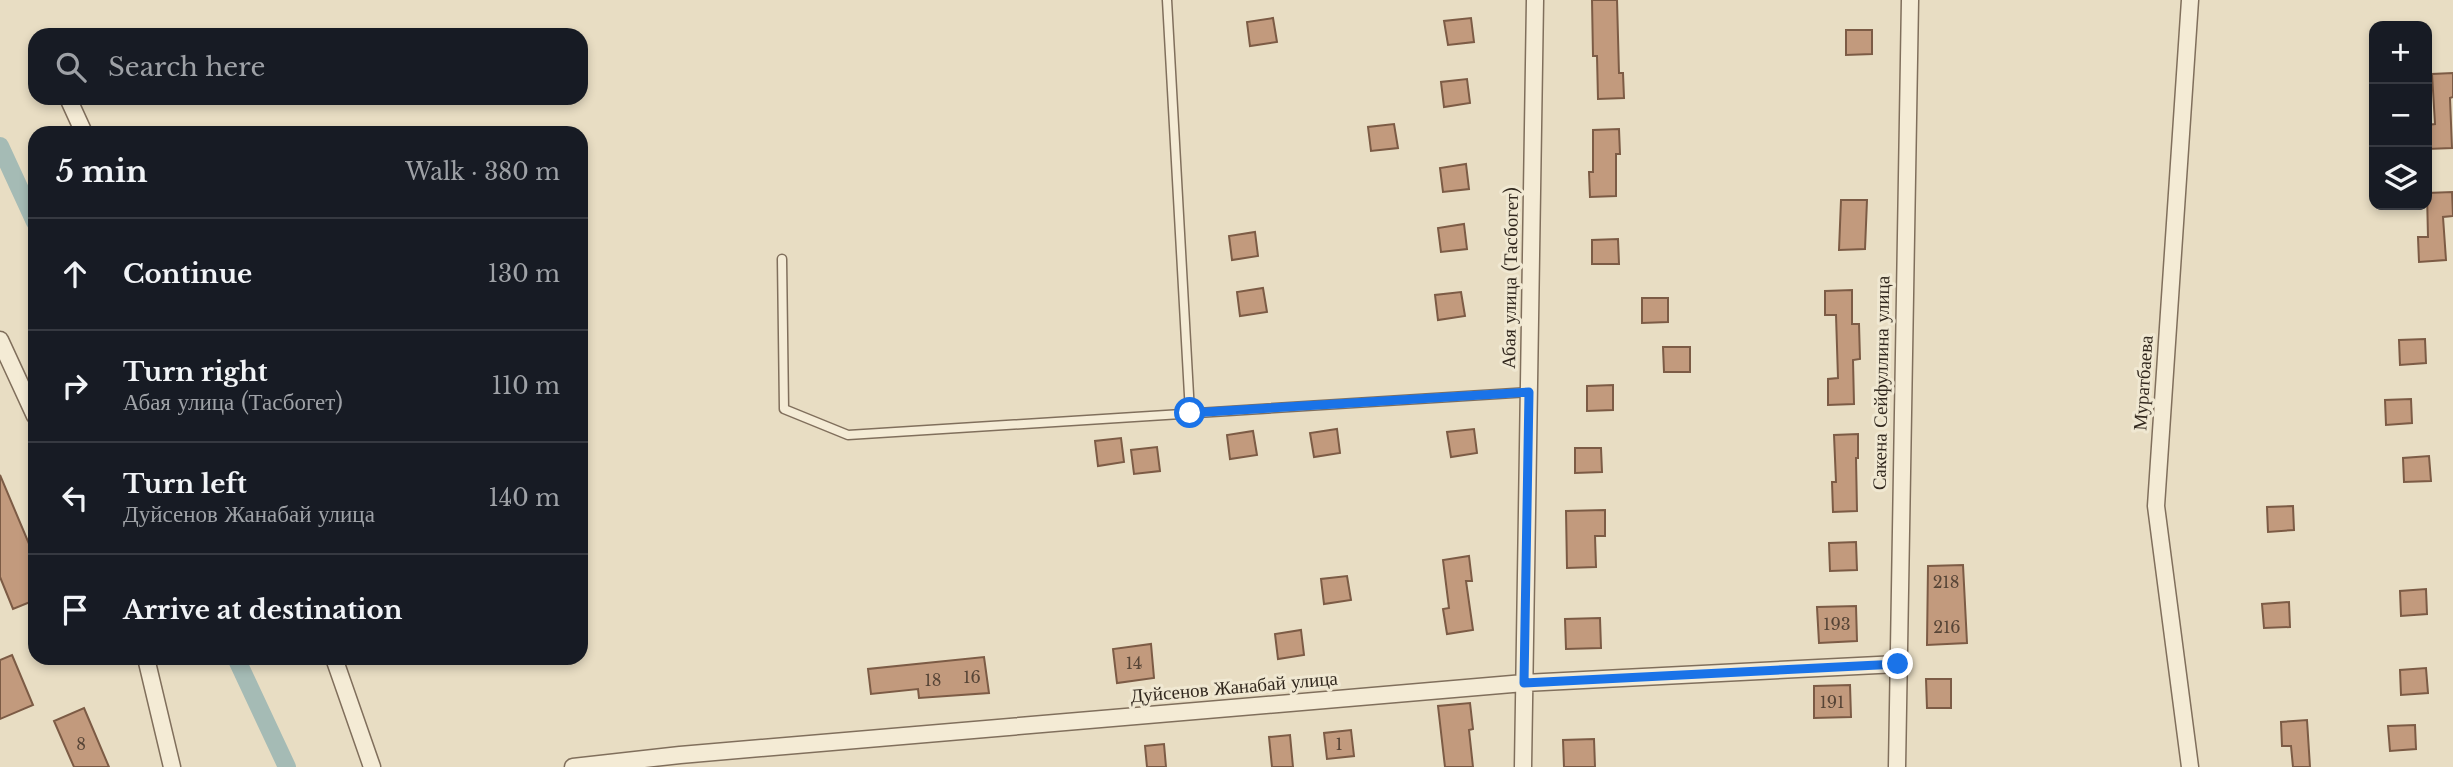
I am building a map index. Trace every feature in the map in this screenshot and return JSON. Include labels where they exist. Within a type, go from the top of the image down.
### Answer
[{"type":"street","name":"Абая улица (Тасбогет)","points":[[1523,767],[1535,0]]},
{"type":"street","name":"Сакена Сейфуллина улица","points":[[1897,767],[1910,0]]},
{"type":"street","name":"Муратбаева","points":[[2190,0],[2156,506],[2190,767]]},
{"type":"street","points":[[71,105],[81,126]]},
{"type":"street","points":[[0,340],[28,401]]},
{"type":"street","name":"Дуйсенов Жанабай улица","points":[[573,767],[1524,683],[1898,664]]},
{"type":"street","points":[[148,665],[172,767]]},
{"type":"street","points":[[336,665],[372,767]]},
{"type":"lane","points":[[1167,0],[1190,413]]},
{"type":"lane","points":[[782,259],[784,409],[848,435],[1529,392]]},
{"type":"building","points":[[1592,0],[1617,0],[1619,73],[1623,73],[1624,98],[1598,99],[1597,56],[1593,56]]},
{"type":"building","points":[[1273,18],[1277,42],[1250,46],[1247,22]]},
{"type":"building","points":[[1471,18],[1474,42],[1448,45],[1444,21]]},
{"type":"building","points":[[1846,30],[1872,30],[1872,54],[1846,55]]},
{"type":"building","points":[[2453,73],[2453,97],[2450,98],[2452,148],[2432,149],[2432,124],[2435,124],[2432,74]]},
{"type":"building","points":[[1467,79],[1470,103],[1444,107],[1441,82]]},
{"type":"building","points":[[1394,124],[1398,148],[1371,151],[1368,127]]},
{"type":"building","points":[[1619,129],[1620,154],[1616,154],[1616,196],[1590,197],[1589,172],[1593,172],[1593,130]]},
{"type":"building","points":[[1466,164],[1469,189],[1443,192],[1440,168]]},
{"type":"building","points":[[2452,192],[2453,216],[2443,217],[2446,260],[2419,262],[2418,237],[2428,237],[2427,210],[2432,210],[2432,193]]},
{"type":"building","points":[[1841,200],[1867,200],[1865,249],[1839,250]]},
{"type":"building","points":[[1464,224],[1467,249],[1441,252],[1438,228]]},
{"type":"building","points":[[1255,232],[1258,256],[1232,260],[1229,236]]},
{"type":"building","points":[[1618,239],[1619,264],[1592,264],[1592,240]]},
{"type":"building","points":[[1263,288],[1267,312],[1240,316],[1237,292]]},
{"type":"building","points":[[1852,290],[1852,324],[1859,324],[1860,359],[1853,360],[1854,404],[1828,405],[1828,379],[1838,378],[1836,315],[1825,315],[1825,291]]},
{"type":"building","points":[[1461,292],[1465,316],[1438,320],[1435,295]]},
{"type":"building","points":[[1642,298],[1668,298],[1668,322],[1642,323]]},
{"type":"building","points":[[2425,339],[2426,363],[2400,365],[2399,340]]},
{"type":"building","points":[[1663,347],[1690,347],[1690,372],[1664,372]]},
{"type":"building","points":[[1613,385],[1613,410],[1587,411],[1587,386]]},
{"type":"building","points":[[2411,399],[2412,423],[2386,425],[2385,400]]},
{"type":"building","points":[[1337,429],[1340,453],[1314,457],[1310,433]]},
{"type":"building","points":[[1474,429],[1477,453],[1451,457],[1447,432]]},
{"type":"building","points":[[1253,431],[1257,455],[1230,459],[1227,435]]},
{"type":"building","points":[[1858,434],[1857,511],[1833,512],[1832,482],[1836,482],[1834,435]]},
{"type":"building","points":[[1121,438],[1124,462],[1098,466],[1095,441]]},
{"type":"building","points":[[1157,447],[1160,471],[1134,474],[1131,450]]},
{"type":"building","points":[[1575,448],[1601,448],[1602,472],[1575,473]]},
{"type":"building","points":[[2429,456],[2431,481],[2404,482],[2403,458]]},
{"type":"building","points":[[0,475],[28,541],[28,603],[13,609],[0,577]]},
{"type":"building","points":[[2293,506],[2294,530],[2268,532],[2267,507]]},
{"type":"building","points":[[1605,510],[1605,536],[1595,536],[1596,567],[1567,568],[1566,511]]},
{"type":"building","points":[[1856,542],[1857,570],[1830,571],[1829,543]]},
{"type":"building","points":[[1469,556],[1472,581],[1466,581],[1473,630],[1447,634],[1443,609],[1449,608],[1443,560]]},
{"type":"building","points":[[1963,565],[1967,643],[1927,645],[1928,566]]},
{"type":"building","points":[[1347,576],[1351,600],[1324,604],[1321,579]]},
{"type":"building","points":[[2426,589],[2427,614],[2401,616],[2400,591]]},
{"type":"building","points":[[2289,602],[2290,627],[2264,628],[2262,604]]},
{"type":"building","points":[[1856,606],[1857,641],[1819,643],[1817,607]]},
{"type":"building","points":[[1600,618],[1601,648],[1566,649],[1565,619]]},
{"type":"building","points":[[1301,630],[1304,655],[1278,659],[1275,634]]},
{"type":"building","points":[[1151,644],[1154,678],[1117,683],[1113,649]]},
{"type":"building","points":[[12,655],[33,705],[0,719],[0,660]]},
{"type":"building","points":[[984,657],[989,693],[919,698],[918,689],[871,694],[868,669]]},
{"type":"building","points":[[2426,668],[2428,693],[2401,695],[2400,670]]},
{"type":"building","points":[[1926,679],[1951,679],[1951,708],[1927,708]]},
{"type":"building","points":[[1850,685],[1851,717],[1814,718],[1814,686]]},
{"type":"building","points":[[1470,703],[1473,729],[1469,730],[1473,767],[1445,767],[1438,706]]},
{"type":"building","points":[[84,708],[109,767],[74,767],[54,721]]},
{"type":"building","points":[[2307,720],[2310,767],[2293,767],[2291,746],[2282,746],[2281,722]]},
{"type":"building","points":[[2415,725],[2416,749],[2390,751],[2388,726]]},
{"type":"building","points":[[1351,730],[1354,756],[1327,759],[1324,733]]},
{"type":"building","points":[[1290,735],[1293,767],[1272,767],[1269,737]]},
{"type":"building","points":[[1594,739],[1595,767],[1564,767],[1563,740]]},
{"type":"building","points":[[1164,744],[1166,767],[1147,767],[1145,746]]},
{"type":"waterway","points":[[0,146],[28,207]]},
{"type":"waterway","points":[[239,665],[287,767]]},
{"type":"route","points":[[1190,413],[1529,392],[1524,683],[1898,664]]}]
